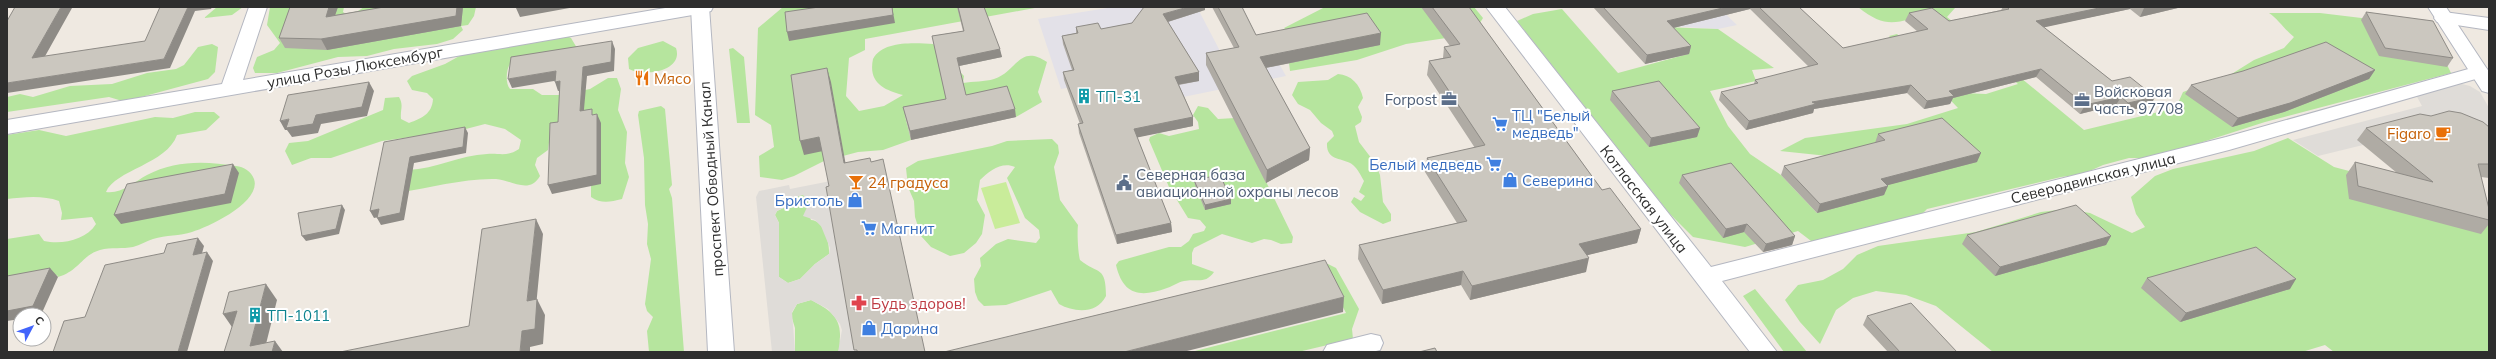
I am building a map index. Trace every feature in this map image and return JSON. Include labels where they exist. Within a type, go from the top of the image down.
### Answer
[{"type":"street","points":[[230,89],[258,7]]},
{"type":"street","name":"улица Розы Люксембург","points":[[7,127],[701,7]]},
{"type":"street","name":"проспект Обводный Канал","points":[[701,7],[721,352]]},
{"type":"street","name":"Котласская улица","points":[[1495,7],[1764,352]]},
{"type":"street","points":[[2440,12],[2489,24]]},
{"type":"street","points":[[2440,12],[2484,80]]},
{"type":"street","name":"Северодвинская улица","points":[[1705,277],[2229,143],[2484,80]]},
{"type":"street","points":[[1336,352],[1370,343]]},
{"type":"shaded area","points":[[1114,7],[1197,7],[1221,53],[1268,44],[1286,76],[1120,110],[1108,80],[1061,89],[1038,19]]},
{"type":"shaded area","points":[[1718,7],[1737,25],[1718,29],[1670,26]]},
{"type":"shaded area","points":[[2458,83],[2470,86],[2480,92],[2489,108],[2489,151],[2369,137],[2363,145],[2318,156],[2293,140],[2422,106],[2416,95]]},
{"type":"shaded area","points":[[846,178],[856,352],[838,352],[842,330],[840,324],[828,309],[811,300],[797,304],[792,312],[795,352],[772,352],[756,197],[759,191],[789,185],[790,189]],"holes":[[[803,195],[809,203],[803,216],[815,220],[821,226],[830,248],[829,254],[815,264],[800,279],[788,283],[779,277],[779,223],[775,215],[777,211],[790,205],[796,197]]]},
{"type":"green space","points":[[217,7],[243,7],[232,15],[204,18]]},
{"type":"green space","points":[[270,7],[344,7],[343,12],[346,14],[358,11],[364,7],[476,7],[474,16],[468,25],[461,26],[463,30],[453,39],[437,44],[394,49],[367,56],[338,57],[277,73],[255,73],[253,68],[257,57],[274,50],[280,43],[267,25]]},
{"type":"green space","points":[[783,7],[1040,7],[865,39],[865,50],[849,58],[846,96],[859,111],[884,106],[903,95],[884,88],[875,80],[872,67],[873,59],[884,48],[900,44],[918,43],[933,44],[964,76],[963,83],[994,79],[1008,71],[1024,57],[1038,57],[1047,62],[1038,92],[1042,102],[1016,117],[1008,95],[905,116],[911,140],[883,150],[858,152],[824,161],[794,176],[782,180],[760,177],[759,156],[774,147],[771,125],[755,115],[758,28]]},
{"type":"green space","points":[[1325,7],[1474,7],[1483,18],[1473,34],[1406,44],[1357,60],[1290,71],[1289,63],[1296,38],[1284,28]]},
{"type":"green space","points":[[1858,7],[1962,7],[1955,8],[1947,17],[2084,130],[2171,109],[2178,103],[2183,92],[2230,75],[2254,60],[2284,48],[2294,37],[2269,13],[2320,13],[2428,26],[2451,73],[2265,122],[2153,158],[2129,158],[2103,165],[2083,174],[2061,177],[1927,209],[1914,222],[1815,244],[1798,231],[1745,247],[1693,237],[1670,214],[1517,21],[1533,14],[1562,9],[1618,73],[1688,54],[1662,27],[1718,29],[1774,68],[1752,70],[1756,81],[1710,91],[1728,126],[1750,154],[1781,175],[1817,213],[1847,158],[1780,151],[1805,138],[1907,124],[1958,108],[1889,36],[1897,34],[1962,93],[1986,94],[2018,84],[1932,12],[1902,21],[1886,22],[1868,15]]},
{"type":"green space","points":[[565,35],[571,38],[577,48],[511,63],[507,72],[508,86],[510,89],[533,89],[542,95],[560,95],[590,89],[608,78],[617,78],[621,89],[618,110],[627,132],[625,163],[629,177],[622,199],[606,202],[598,201],[591,197],[591,186],[550,135],[548,150],[537,158],[535,165],[540,176],[536,182],[531,185],[525,186],[502,180],[484,179],[400,192],[408,170],[428,167],[477,155],[507,154],[519,149],[521,140],[505,129],[485,124],[462,130],[382,141],[331,158],[311,158],[292,165],[285,151],[289,143],[308,141],[383,110],[385,98],[399,97],[402,105],[401,119],[409,123],[414,121],[426,115],[431,108],[433,99],[427,93],[412,90],[407,81],[412,76],[445,64],[463,54]]},
{"type":"green space","points":[[663,41],[676,48],[677,56],[674,63],[661,70],[652,72],[635,71],[629,69],[628,58],[638,48]]},
{"type":"green space","points":[[212,44],[218,47],[215,72],[208,79],[130,100],[119,100],[109,97],[7,112],[7,97],[20,94],[33,97],[70,86],[112,84],[147,73],[176,69],[184,65],[198,47]]},
{"type":"green space","points":[[733,48],[744,57],[750,123],[737,123],[729,49]]},
{"type":"green space","points":[[1338,74],[1351,78],[1360,88],[1362,93],[1363,98],[1358,107],[1362,117],[1361,122],[1355,126],[1359,142],[1375,163],[1380,175],[1383,202],[1391,214],[1391,221],[1383,224],[1360,212],[1351,202],[1354,197],[1361,201],[1365,196],[1359,192],[1364,181],[1353,165],[1332,156],[1329,153],[1327,143],[1334,136],[1332,131],[1321,123],[1310,110],[1298,104],[1292,95],[1298,82],[1328,80]]},
{"type":"green space","points":[[661,106],[665,109],[672,185],[669,189],[672,198],[684,352],[649,352],[647,331],[653,317],[647,311],[645,304],[651,259],[647,244],[648,224],[645,205],[644,158],[638,115],[639,111]]},
{"type":"green space","points":[[1198,106],[1208,108],[1218,119],[1235,118],[1293,237],[1292,243],[1281,244],[1264,239],[1252,243],[1222,234],[1194,248],[1192,253],[1192,264],[1214,272],[1211,276],[1204,280],[1188,280],[1149,293],[1134,292],[1123,283],[1119,275],[1116,265],[1119,261],[1169,247],[1181,247],[1189,241],[1193,234],[1204,231],[1206,227],[1200,220],[1188,218],[1169,187],[1149,140],[1150,137],[1159,133],[1169,136],[1199,129],[1198,122],[1193,115]]},
{"type":"green space","points":[[195,112],[214,112],[220,117],[206,130],[177,135],[171,145],[163,153],[119,178],[111,184],[106,192],[123,189],[158,170],[180,164],[225,164],[244,168],[254,179],[254,188],[250,196],[242,205],[210,225],[192,232],[158,238],[133,247],[104,249],[94,252],[71,271],[58,277],[57,275],[43,274],[7,283],[7,239],[39,234],[44,241],[66,242],[86,234],[96,224],[92,217],[61,220],[62,213],[59,201],[53,199],[33,197],[7,199],[7,135],[39,130],[66,136],[155,117],[173,118]]},
{"type":"green space","points":[[2288,138],[2334,167],[2489,208],[2489,352],[2334,352],[2325,345],[2302,352],[1993,352],[1936,306],[1906,295],[1876,291],[1853,298],[1836,310],[1820,344],[1800,322],[1785,300],[1798,285],[1823,280],[1843,269],[1857,255],[1878,246],[1976,232],[2041,212],[2066,209],[2090,213],[2132,233],[2145,227],[2136,214],[2131,197],[2155,176],[2173,169],[2254,151]]},
{"type":"green space","points":[[1052,139],[1058,145],[1059,153],[1054,167],[1060,200],[1078,225],[1080,260],[1103,275],[1106,286],[1106,296],[1097,306],[1085,310],[1072,309],[1059,304],[1051,290],[1006,305],[984,306],[978,300],[975,292],[974,279],[981,266],[980,258],[996,244],[1008,239],[1036,243],[1040,238],[1039,230],[1025,218],[1007,178],[1015,167],[1010,165],[1001,166],[987,173],[980,180],[977,200],[985,215],[982,234],[976,243],[964,253],[950,256],[931,247],[921,236],[915,217],[914,201],[908,187],[906,168],[918,161],[992,146],[1007,141]]},
{"type":"green space","points":[[1006,182],[1020,223],[995,229],[981,188]]},
{"type":"green space","points":[[803,194],[809,203],[807,208],[811,220],[816,221],[823,228],[827,239],[829,254],[815,264],[800,279],[788,283],[779,277],[779,223],[775,215],[777,211],[790,205],[796,197]]},
{"type":"green space","points":[[1328,264],[1336,268],[1359,309],[1352,329],[1353,339],[1298,352],[1191,352],[1346,313],[1325,272],[1324,266]]},
{"type":"green space","points":[[1755,289],[1807,352],[1784,352],[1743,296]]},
{"type":"green space","points":[[811,300],[828,310],[836,318],[840,330],[840,346],[838,352],[795,352],[795,328],[791,315],[797,304]]},
{"type":"building","points":[[15,7],[61,7],[32,58],[145,41],[160,7],[188,7],[164,59],[7,83],[7,21]]},
{"type":"building","points":[[290,7],[329,7],[326,17],[384,7],[457,7],[456,16],[321,39],[279,38]]},
{"type":"building","points":[[819,7],[892,7],[893,15],[787,32],[785,12]]},
{"type":"building","points":[[958,7],[984,7],[1000,49],[957,58],[966,95],[1007,86],[1015,109],[910,131],[903,107],[946,99],[932,36],[964,31]]},
{"type":"building","points":[[1144,7],[1188,7],[1163,14],[1199,72],[1175,77],[1193,117],[1134,129],[1171,223],[1116,235],[1078,124],[1083,123],[1063,72],[1074,70],[1062,36],[1078,33],[1076,27],[1098,23],[1101,29],[1132,23]]},
{"type":"building","points":[[1218,7],[1242,7],[1256,35],[1367,13],[1381,33],[1260,57],[1310,148],[1267,170],[1206,53],[1239,47]]},
{"type":"building","points":[[1432,7],[1469,7],[1602,190],[1610,188],[1641,229],[1579,244],[1589,258],[1472,286],[1463,271],[1383,290],[1359,245],[1467,221],[1427,158],[1485,145],[1429,61],[1451,57],[1444,47],[1460,44]]},
{"type":"building","points":[[1603,7],[1727,7],[1667,21],[1691,46],[1647,55]]},
{"type":"building","points":[[1759,7],[1799,7],[1843,48],[1928,29],[1909,13],[1932,8],[1949,21],[2009,9],[2007,7],[2104,7],[2036,21],[2112,81],[2130,77],[2155,97],[2128,103],[2121,97],[2085,105],[2041,69],[1949,91],[1954,96],[1927,101],[1911,85],[1812,102],[1816,104],[1749,121],[1721,92],[1758,83],[1755,80],[1818,64]]},
{"type":"building","points":[[2366,12],[2433,21],[2453,58],[2385,48]]},
{"type":"building","points":[[612,41],[611,62],[583,67],[580,111],[592,109],[592,115],[597,114],[597,175],[548,185],[550,123],[558,122],[560,81],[555,82],[556,71],[508,79],[511,57]]},
{"type":"building","points":[[2326,42],[2375,70],[2290,103],[2238,118],[2191,85],[2243,71]]},
{"type":"building","points":[[827,68],[844,163],[870,158],[871,162],[883,159],[925,352],[857,352],[857,350],[854,350],[826,187],[829,186],[819,137],[800,141],[791,75]]},
{"type":"building","points":[[1659,81],[1700,128],[1651,138],[1612,91]]},
{"type":"building","points":[[369,82],[362,107],[316,115],[313,124],[286,128],[289,119],[280,121],[288,95]]},
{"type":"building","points":[[2449,111],[2461,113],[2483,122],[2489,127],[2489,164],[2478,164],[2489,209],[2489,220],[2358,186],[2355,162],[2433,182],[2366,128],[2420,114],[2431,116]]},
{"type":"building","points":[[1942,118],[1981,153],[1881,179],[1888,186],[1820,204],[1784,166],[1885,140],[1878,134]]},
{"type":"building","points":[[465,127],[463,147],[410,157],[400,213],[377,218],[379,209],[370,211],[384,142]]},
{"type":"building","points":[[1731,163],[1795,236],[1766,244],[1747,224],[1726,229],[1682,175]]},
{"type":"building","points":[[233,164],[225,194],[114,215],[127,184]]},
{"type":"building","points":[[1220,175],[1231,199],[1205,205],[1194,180]]},
{"type":"building","points":[[342,205],[336,229],[302,236],[298,213]]},
{"type":"building","points":[[2076,205],[2111,236],[2000,267],[1967,235]]},
{"type":"building","points":[[536,219],[527,301],[537,299],[535,329],[522,331],[520,352],[340,352],[469,326],[482,229]]},
{"type":"building","points":[[198,238],[193,255],[207,252],[178,352],[53,352],[64,321],[85,317],[105,265],[164,253],[167,244]]},
{"type":"building","points":[[2256,247],[2296,279],[2186,313],[2147,278]]},
{"type":"building","points":[[1325,260],[1344,297],[1124,352],[944,352]]},
{"type":"building","points":[[50,268],[33,306],[12,307],[12,310],[7,311],[7,276]]},
{"type":"building","points":[[266,284],[250,346],[275,341],[272,352],[224,352],[237,311],[223,314],[229,292]]},
{"type":"building","points":[[1911,303],[1957,352],[1900,352],[1867,316]]},
{"type":"building","points":[[1435,348],[1437,352],[1419,352]]},
{"type":"place","name":"Мясо","points":[[642,78]]},
{"type":"place","name":"ТП-31","points":[[1084,96]]},
{"type":"place","name":"Forpost","points":[[1449,99]]},
{"type":"place","name":"Войсковая часть 97708","points":[[2082,100]]},
{"type":"place","name":"ТЦ \"Белый медведь\"","points":[[1500,124]]},
{"type":"place","name":"Figaro","points":[[2443,133]]},
{"type":"place","name":"Белый медведь","points":[[1494,164]]},
{"type":"place","name":"Северина","points":[[1510,180]]},
{"type":"place","name":"24 градуса","points":[[856,182]]},
{"type":"place","name":"Северная база авиационной охраны лесов","points":[[1124,183]]},
{"type":"place","name":"Бристоль","points":[[855,200]]},
{"type":"place","name":"Магнит","points":[[869,228]]},
{"type":"place","name":"Будь здоров!","points":[[859,303]]},
{"type":"place","name":"ТП-1011","points":[[255,315]]},
{"type":"place","name":"Дарина","points":[[869,328]]}]
